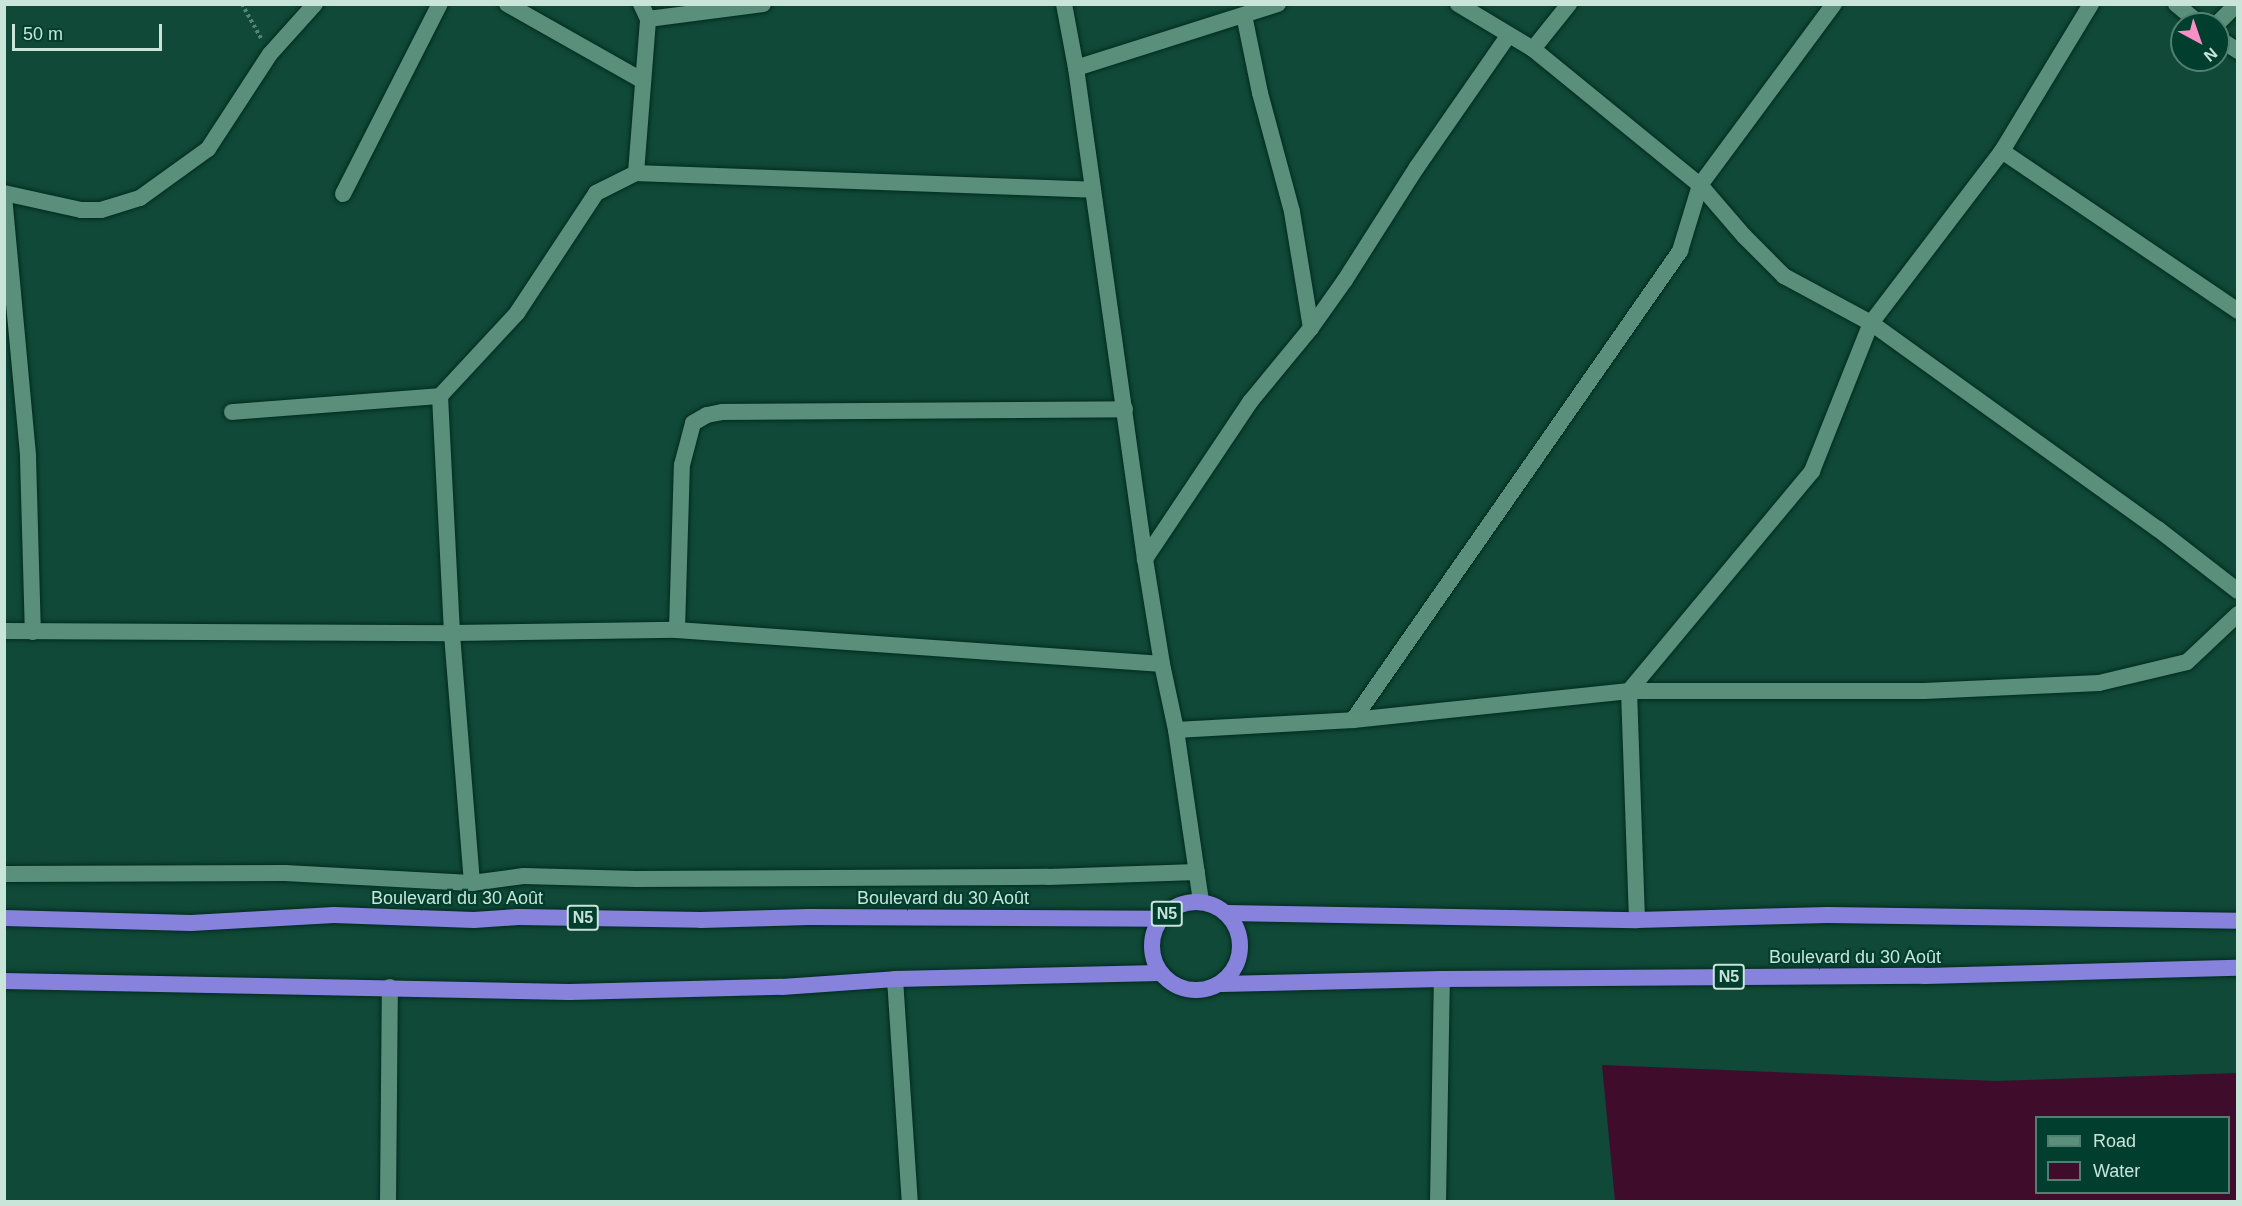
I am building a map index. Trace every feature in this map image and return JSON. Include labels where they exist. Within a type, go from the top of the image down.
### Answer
[{"type":"highway","name":"N5","points":[[1221,984],[1195,991],[1170,982],[1160,973],[1152,947],[1154,932],[1161,919],[1179,906],[1201,902],[1216,906],[1227,913],[1638,920],[1828,915],[2238,921]]},
{"type":"highway","points":[[1221,984],[1231,975],[1241,950],[1235,924],[1227,913]]},
{"type":"highway","name":"Boulevard du 30 Août","points":[[4,918],[191,923],[334,915],[474,921],[518,917],[701,920],[809,917],[1161,919]]},
{"type":"highway","name":"Boulevard du 30 Août","points":[[1221,984],[1442,979],[1924,976],[2238,968]]},
{"type":"highway","points":[[4,981],[582,992],[782,987],[895,979],[1160,973]]},
{"type":"street","points":[[33,632],[28,457],[4,195],[81,210],[120,206],[140,198],[208,149],[270,54],[315,4]]},
{"type":"street","points":[[343,194],[440,4]]},
{"type":"street","points":[[507,4],[643,81]]},
{"type":"street","points":[[636,173],[643,81],[644,12],[763,4]]},
{"type":"street","points":[[1064,4],[1076,68],[1145,559],[1162,664],[1176,730],[1201,902]]},
{"type":"street","points":[[1076,68],[1278,4]]},
{"type":"street","points":[[1458,4],[1533,49],[1700,185],[1744,236],[1784,276],[1871,323],[2158,529],[2238,591]]},
{"type":"street","points":[[1533,49],[1569,4]]},
{"type":"street","points":[[1353,720],[1680,251],[1700,185],[1834,4]]},
{"type":"street","points":[[1638,920],[1629,691],[1812,471],[1871,323],[2002,151],[2091,4]]},
{"type":"street","points":[[1244,15],[1260,93],[1292,212],[1311,328]]},
{"type":"street","points":[[1145,559],[1250,402],[1311,328],[1508,36]]},
{"type":"street","points":[[2002,151],[2238,311]]},
{"type":"street","points":[[231,412],[440,396],[517,313],[596,193],[636,173],[1093,190]]},
{"type":"street","points":[[440,396],[452,633],[472,883]]},
{"type":"street","points":[[677,630],[682,465],[693,423],[706,415],[723,412],[1125,409]]},
{"type":"street","points":[[1176,730],[1353,720],[1629,691],[1924,691],[2099,683],[2187,662],[2238,614]]},
{"type":"street","points":[[4,632],[452,633],[677,630],[1162,664]]},
{"type":"street","points":[[4,874],[285,873],[472,883],[524,876],[636,879],[1048,877],[1197,872]]},
{"type":"street","points":[[895,979],[910,1202]]},
{"type":"street","points":[[1438,1202],[1442,979]]},
{"type":"street","points":[[388,1202],[390,987]]},
{"type":"path","points":[[242,4],[270,54]]},
{"type":"water","points":[[1602,1065],[1995,1081],[2237,1073],[2237,1201],[1615,1201]]}]
